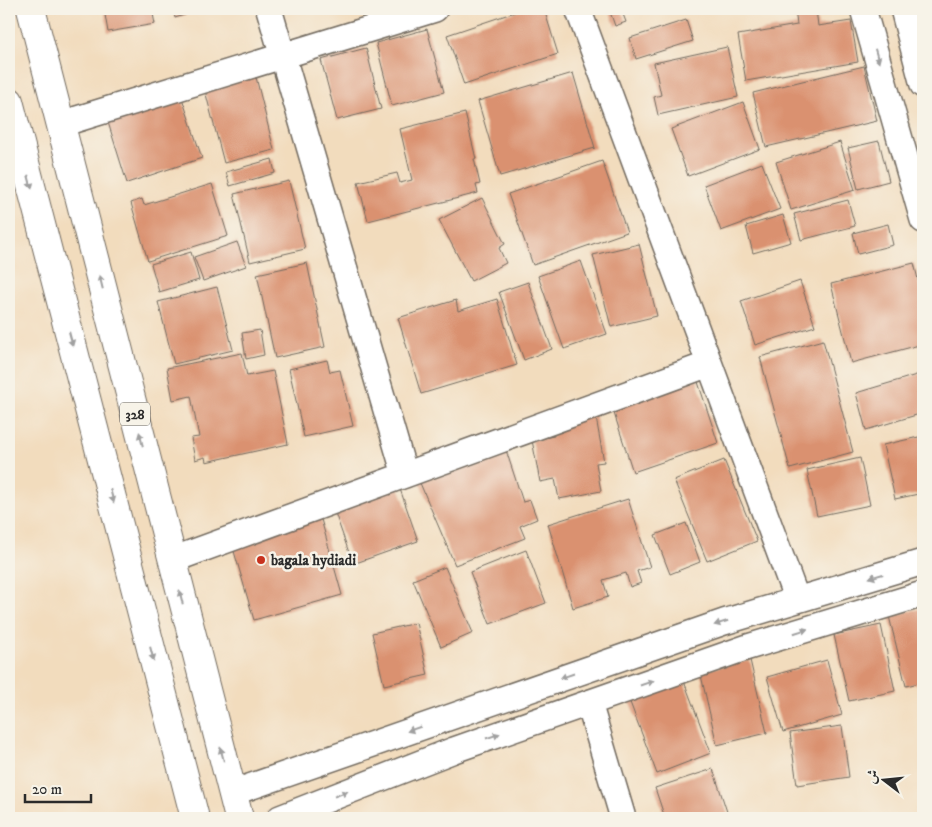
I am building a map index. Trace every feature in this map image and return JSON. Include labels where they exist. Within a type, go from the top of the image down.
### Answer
[{"type":"main road","name":"328","points":[[31,9],[236,806]]},
{"type":"main road","points":[[9,101],[195,818]]},
{"type":"street","points":[[269,9],[405,475]]},
{"type":"street","points":[[61,124],[435,9]]},
{"type":"street","points":[[578,9],[797,600]]},
{"type":"street","points":[[863,9],[923,220]]},
{"type":"street","points":[[903,9],[923,85]]},
{"type":"street","points":[[172,560],[709,364]]},
{"type":"street","points":[[236,806],[724,622],[923,562]]},
{"type":"street","points":[[280,818],[454,750],[748,647],[923,594]]},
{"type":"street","points":[[589,703],[623,818]]},
{"type":"building","points":[[104,9],[152,9],[155,24],[108,32]]},
{"type":"building","points":[[173,9],[203,9],[175,18]]},
{"type":"building","points":[[524,9],[544,9],[558,54],[464,85],[447,35]]},
{"type":"building","points":[[609,9],[621,9],[626,22],[615,26]]},
{"type":"building","points":[[795,9],[816,9],[818,26],[851,21],[858,62],[746,81],[738,35],[797,25]]},
{"type":"building","points":[[686,20],[693,41],[636,59],[630,38]]},
{"type":"building","points":[[427,29],[444,92],[392,106],[376,43]]},
{"type":"building","points":[[727,47],[738,97],[658,115],[654,97],[661,95],[654,63]]},
{"type":"building","points":[[366,48],[381,109],[337,120],[321,60]]},
{"type":"building","points":[[864,66],[877,121],[766,147],[753,93]]},
{"type":"building","points":[[254,69],[274,150],[224,163],[203,83]]},
{"type":"building","points":[[573,73],[595,148],[500,176],[478,101]]},
{"type":"building","points":[[181,95],[202,158],[127,183],[107,119]]},
{"type":"building","points":[[743,102],[760,149],[688,176],[671,129]]},
{"type":"building","points":[[465,113],[476,159],[474,159],[480,184],[476,185],[478,193],[368,221],[358,182],[397,173],[400,183],[412,180],[400,129]]},
{"type":"building","points":[[879,141],[889,181],[858,189],[848,148]]},
{"type":"building","points":[[840,142],[855,190],[791,210],[776,162]]},
{"type":"building","points":[[272,159],[275,173],[230,186],[226,172]]},
{"type":"building","points":[[602,161],[627,232],[533,265],[508,194]]},
{"type":"building","points":[[762,163],[780,209],[721,231],[704,185]]},
{"type":"building","points":[[289,181],[305,249],[250,262],[234,194]]},
{"type":"building","points":[[212,184],[228,236],[148,261],[131,203],[142,199],[144,205]]},
{"type":"building","points":[[482,198],[505,244],[499,248],[506,263],[471,281],[439,220]]},
{"type":"building","points":[[848,200],[855,226],[801,240],[794,214]]},
{"type":"building","points":[[783,215],[791,242],[753,253],[746,226]]},
{"type":"building","points":[[888,224],[893,245],[858,254],[853,233]]},
{"type":"building","points":[[237,242],[246,266],[203,281],[194,257]]},
{"type":"building","points":[[639,244],[657,316],[611,327],[593,255]]},
{"type":"building","points":[[191,252],[199,280],[159,292],[151,264]]},
{"type":"building","points":[[581,261],[607,334],[564,349],[538,276]]},
{"type":"building","points":[[307,263],[325,347],[275,358],[257,274]]},
{"type":"building","points":[[914,263],[923,300],[923,344],[851,363],[831,284]]},
{"type":"building","points":[[800,281],[815,326],[755,345],[741,301]]},
{"type":"building","points":[[528,282],[552,349],[524,360],[499,292]]},
{"type":"building","points":[[217,287],[233,350],[174,364],[158,302]]},
{"type":"building","points":[[497,299],[517,365],[421,394],[398,318],[456,300],[458,311]]},
{"type":"building","points":[[260,330],[264,355],[246,359],[242,333]]},
{"type":"building","points":[[823,340],[853,452],[790,469],[760,357]]},
{"type":"building","points":[[242,353],[247,376],[273,371],[288,444],[206,462],[205,457],[195,460],[191,438],[199,437],[191,396],[173,400],[167,368]]},
{"type":"building","points":[[327,360],[330,372],[340,370],[353,426],[304,437],[289,369]]},
{"type":"building","points":[[923,373],[923,413],[866,430],[856,393]]},
{"type":"building","points":[[697,379],[718,443],[633,472],[612,407]]},
{"type":"building","points":[[595,412],[604,462],[596,463],[601,491],[559,499],[555,479],[540,482],[532,440],[554,436],[552,424]]},
{"type":"building","points":[[923,436],[923,493],[895,499],[883,445]]},
{"type":"building","points":[[504,444],[523,502],[530,500],[537,519],[520,526],[525,538],[455,565],[417,476]]},
{"type":"building","points":[[860,458],[870,505],[817,516],[807,470]]},
{"type":"building","points":[[724,460],[757,541],[707,561],[674,480]]},
{"type":"building","points":[[399,486],[418,541],[353,564],[334,510]]},
{"type":"building","points":[[628,499],[650,567],[637,571],[641,583],[630,587],[626,573],[603,580],[608,597],[573,608],[548,524]]},
{"type":"building","points":[[319,512],[342,595],[254,620],[231,541]]},
{"type":"building","points":[[686,523],[700,562],[670,574],[655,535]]},
{"type":"building","points":[[526,550],[546,603],[490,624],[470,572]]},
{"type":"building","points":[[445,567],[473,633],[441,647],[413,580]]},
{"type":"building","points":[[923,608],[923,682],[906,686],[889,616]]},
{"type":"building","points":[[416,623],[428,675],[384,685],[372,633]]},
{"type":"building","points":[[881,625],[895,691],[849,701],[834,635]]},
{"type":"building","points":[[750,660],[767,733],[717,745],[700,671]]},
{"type":"building","points":[[827,660],[842,715],[783,732],[767,677]]},
{"type":"building","points":[[682,676],[711,753],[657,774],[628,697]]},
{"type":"building","points":[[842,726],[849,777],[797,785],[790,733]]},
{"type":"building","points":[[713,769],[728,815],[719,818],[665,818],[655,788]]},
{"type":"place","name":"bagala hydiadi","points":[[261,560]]}]
